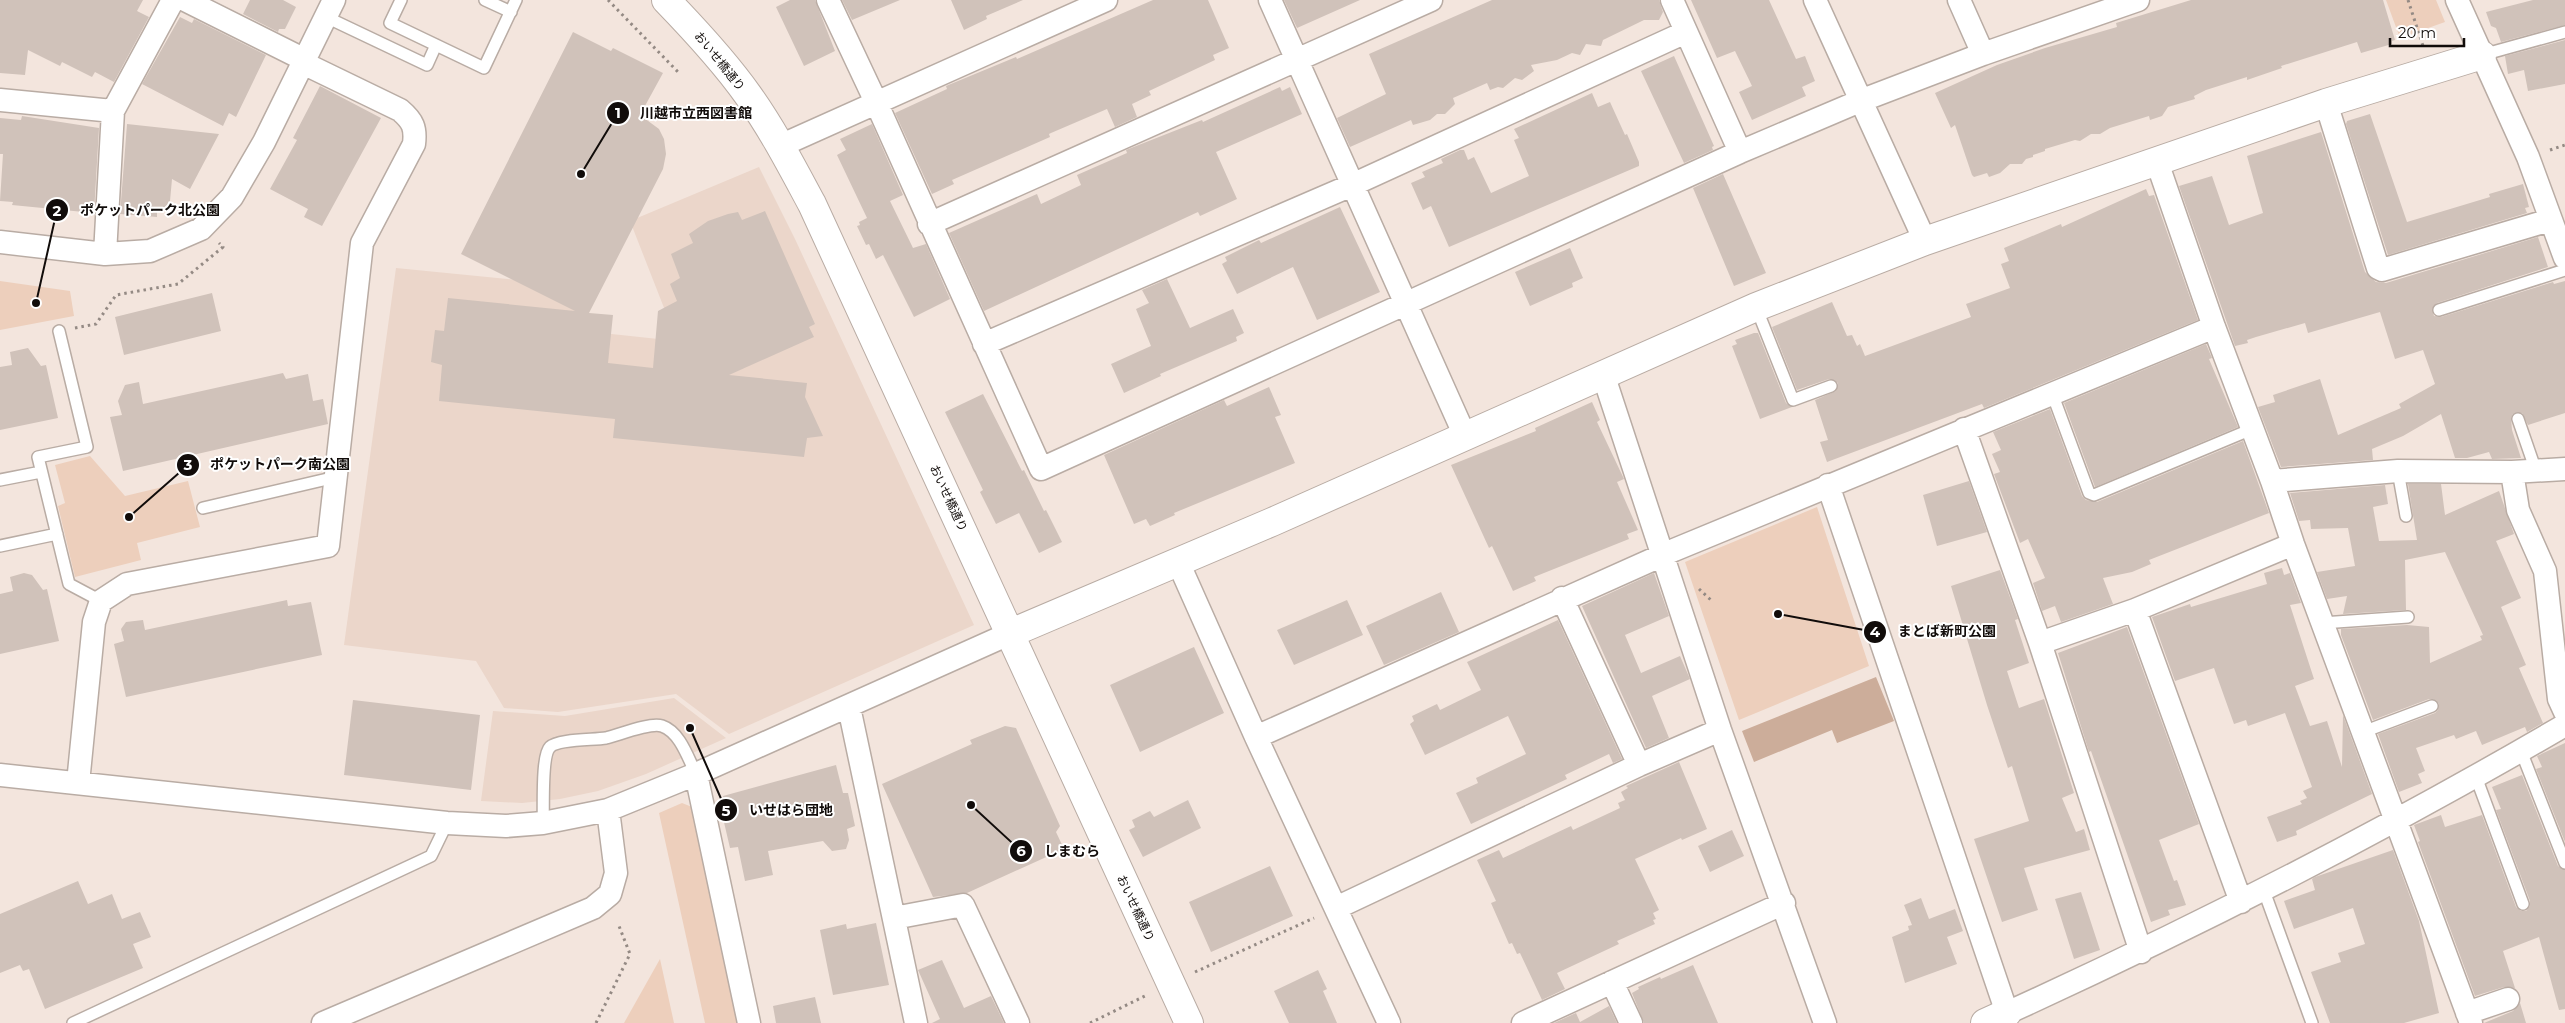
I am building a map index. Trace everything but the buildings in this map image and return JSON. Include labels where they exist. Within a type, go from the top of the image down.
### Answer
[{"type":"street","points":[[105,254],[113,111],[173,0]]},
{"type":"street","points":[[78,784],[94,622],[101,601],[128,584],[328,546],[362,243],[414,144],[416,131],[411,119],[400,110],[185,0]]},
{"type":"street","name":"おいせ橋通り","points":[[666,0],[720,58],[748,95],[780,146],[842,267],[1189,1023]]},
{"type":"street","points":[[828,0],[876,102],[929,224],[1041,469],[1740,152],[1860,101],[1983,54],[2138,0]]},
{"type":"street","points":[[780,146],[1106,0]]},
{"type":"street","points":[[1270,0],[1465,436]]},
{"type":"street","points":[[929,224],[1431,0]]},
{"type":"street","points":[[1672,0],[1740,152]]},
{"type":"street","points":[[1815,0],[1925,241]]},
{"type":"street","points":[[1958,0],[1983,54]]},
{"type":"street","points":[[2457,0],[2528,157],[2565,258]]},
{"type":"street","points":[[0,242],[105,254],[150,251],[201,229],[232,197],[330,9]]},
{"type":"street","points":[[984,344],[1352,185],[1686,32]]},
{"type":"street","points":[[0,775],[447,823],[506,826],[543,823],[608,810],[849,707],[1011,633],[1178,562],[1756,306],[1925,241],[2326,103],[2482,55]]},
{"type":"street","points":[[0,100],[113,111]]},
{"type":"street","points":[[2326,103],[2378,268],[2382,270],[2550,220]]},
{"type":"street","points":[[2157,162],[2214,327],[2272,481],[2293,544],[2469,1018],[2508,1000]]},
{"type":"street","points":[[1256,738],[1562,598],[1662,555],[1964,428],[2214,327]]},
{"type":"street","points":[[1603,374],[1720,730],[1784,903],[1825,1023]]},
{"type":"street","points":[[1964,428],[2040,643],[2140,952]]},
{"type":"street","points":[[2272,481],[2398,471],[2512,472],[2565,469]]},
{"type":"street","points":[[2512,472],[2518,510],[2546,571],[2559,698],[2565,712]]},
{"type":"street","points":[[1828,485],[1996,1018],[2140,952],[2264,891],[2476,777],[2565,725]]},
{"type":"street","points":[[2040,643],[2135,610],[2293,544]]},
{"type":"street","points":[[1178,562],[1256,738],[1389,1023]]},
{"type":"street","points":[[1562,598],[1640,764]]},
{"type":"street","points":[[2135,610],[2241,902]]},
{"type":"street","points":[[849,707],[916,1023]]},
{"type":"street","points":[[1336,908],[1640,764],[1720,730]]},
{"type":"street","points":[[696,774],[749,1023]]},
{"type":"street","points":[[323,1023],[593,908],[610,894],[616,872],[608,810]]},
{"type":"street","points":[[1523,1023],[1784,903]]},
{"type":"street","points":[[894,918],[963,904],[1018,1023]]},
{"type":"street","points":[[1612,982],[1631,1023]]},
{"type":"lane","points":[[401,0],[390,23],[484,68],[516,0]]},
{"type":"lane","points":[[485,0],[510,12]]},
{"type":"lane","points":[[330,9],[427,65],[436,45]]},
{"type":"lane","points":[[2482,55],[2565,32]]},
{"type":"lane","points":[[2439,310],[2565,270]]},
{"type":"lane","points":[[1756,306],[1793,400],[1830,386]]},
{"type":"lane","points":[[59,331],[87,447],[38,457],[69,584],[101,601]]},
{"type":"lane","points":[[2052,393],[2089,493],[2094,494],[2252,429]]},
{"type":"lane","points":[[2518,419],[2536,471]]},
{"type":"lane","points":[[2398,471],[2406,516]]},
{"type":"lane","points":[[0,480],[41,472]]},
{"type":"lane","points":[[203,508],[336,477]]},
{"type":"lane","points":[[0,546],[57,534]]},
{"type":"lane","points":[[2322,623],[2408,617]]},
{"type":"lane","points":[[2363,732],[2432,706]]},
{"type":"lane","points":[[543,823],[545,759],[549,748],[558,742],[604,738],[654,724],[662,726],[674,734],[696,774]]},
{"type":"lane","points":[[2521,751],[2565,863]]},
{"type":"lane","points":[[2476,777],[2522,904]]},
{"type":"lane","points":[[73,1023],[431,856],[447,823]]},
{"type":"lane","points":[[2264,891],[2312,1023]]},
{"type":"path","points":[[608,0],[680,74]]},
{"type":"path","points":[[2408,0],[2426,54]]},
{"type":"path","points":[[59,331],[96,324],[116,295],[178,284],[223,247],[201,229]]},
{"type":"path","points":[[1192,974],[1336,908]]},
{"type":"path","points":[[596,1023],[630,954],[619,926]]},
{"type":"path","points":[[1090,1023],[1150,993]]},
{"type":"shaded area","points":[[2386,0],[2436,0],[2445,22],[2400,38]]},
{"type":"shaded area","points":[[759,167],[795,239],[974,625],[729,734],[676,694],[558,712],[504,708],[476,661],[344,645],[396,268],[578,286],[574,330],[677,341],[630,221]]},
{"type":"shaded area","points":[[0,281],[70,291],[74,316],[0,330]]},
{"type":"shaded area","points":[[90,456],[125,496],[188,481],[200,527],[137,543],[141,560],[75,577],[58,506],[65,503],[55,465]]},
{"type":"shaded area","points":[[1817,507],[1869,666],[1739,720],[1685,562]]},
{"type":"shaded area","points":[[1876,677],[1894,721],[1837,743],[1832,730],[1754,762],[1742,731]]},
{"type":"shaded area","points":[[674,698],[726,738],[646,774],[598,791],[560,799],[522,803],[481,801],[493,711],[565,716]]},
{"type":"shaded area","points":[[682,803],[692,807],[740,1023],[705,1023],[659,813]]},
{"type":"shaded area","points":[[660,959],[674,1023],[624,1023]]},
{"type":"place","name":"川越市立西図書館","points":[[581,174]]},
{"type":"place","name":"ポケットパーク北公園","points":[[36,303]]},
{"type":"place","name":"ポケットパーク南公園","points":[[129,517]]},
{"type":"place","name":"まとば新町公園","points":[[1778,614]]},
{"type":"place","name":"いせはら団地","points":[[690,728]]},
{"type":"place","name":"しまむら","points":[[971,805]]}]
